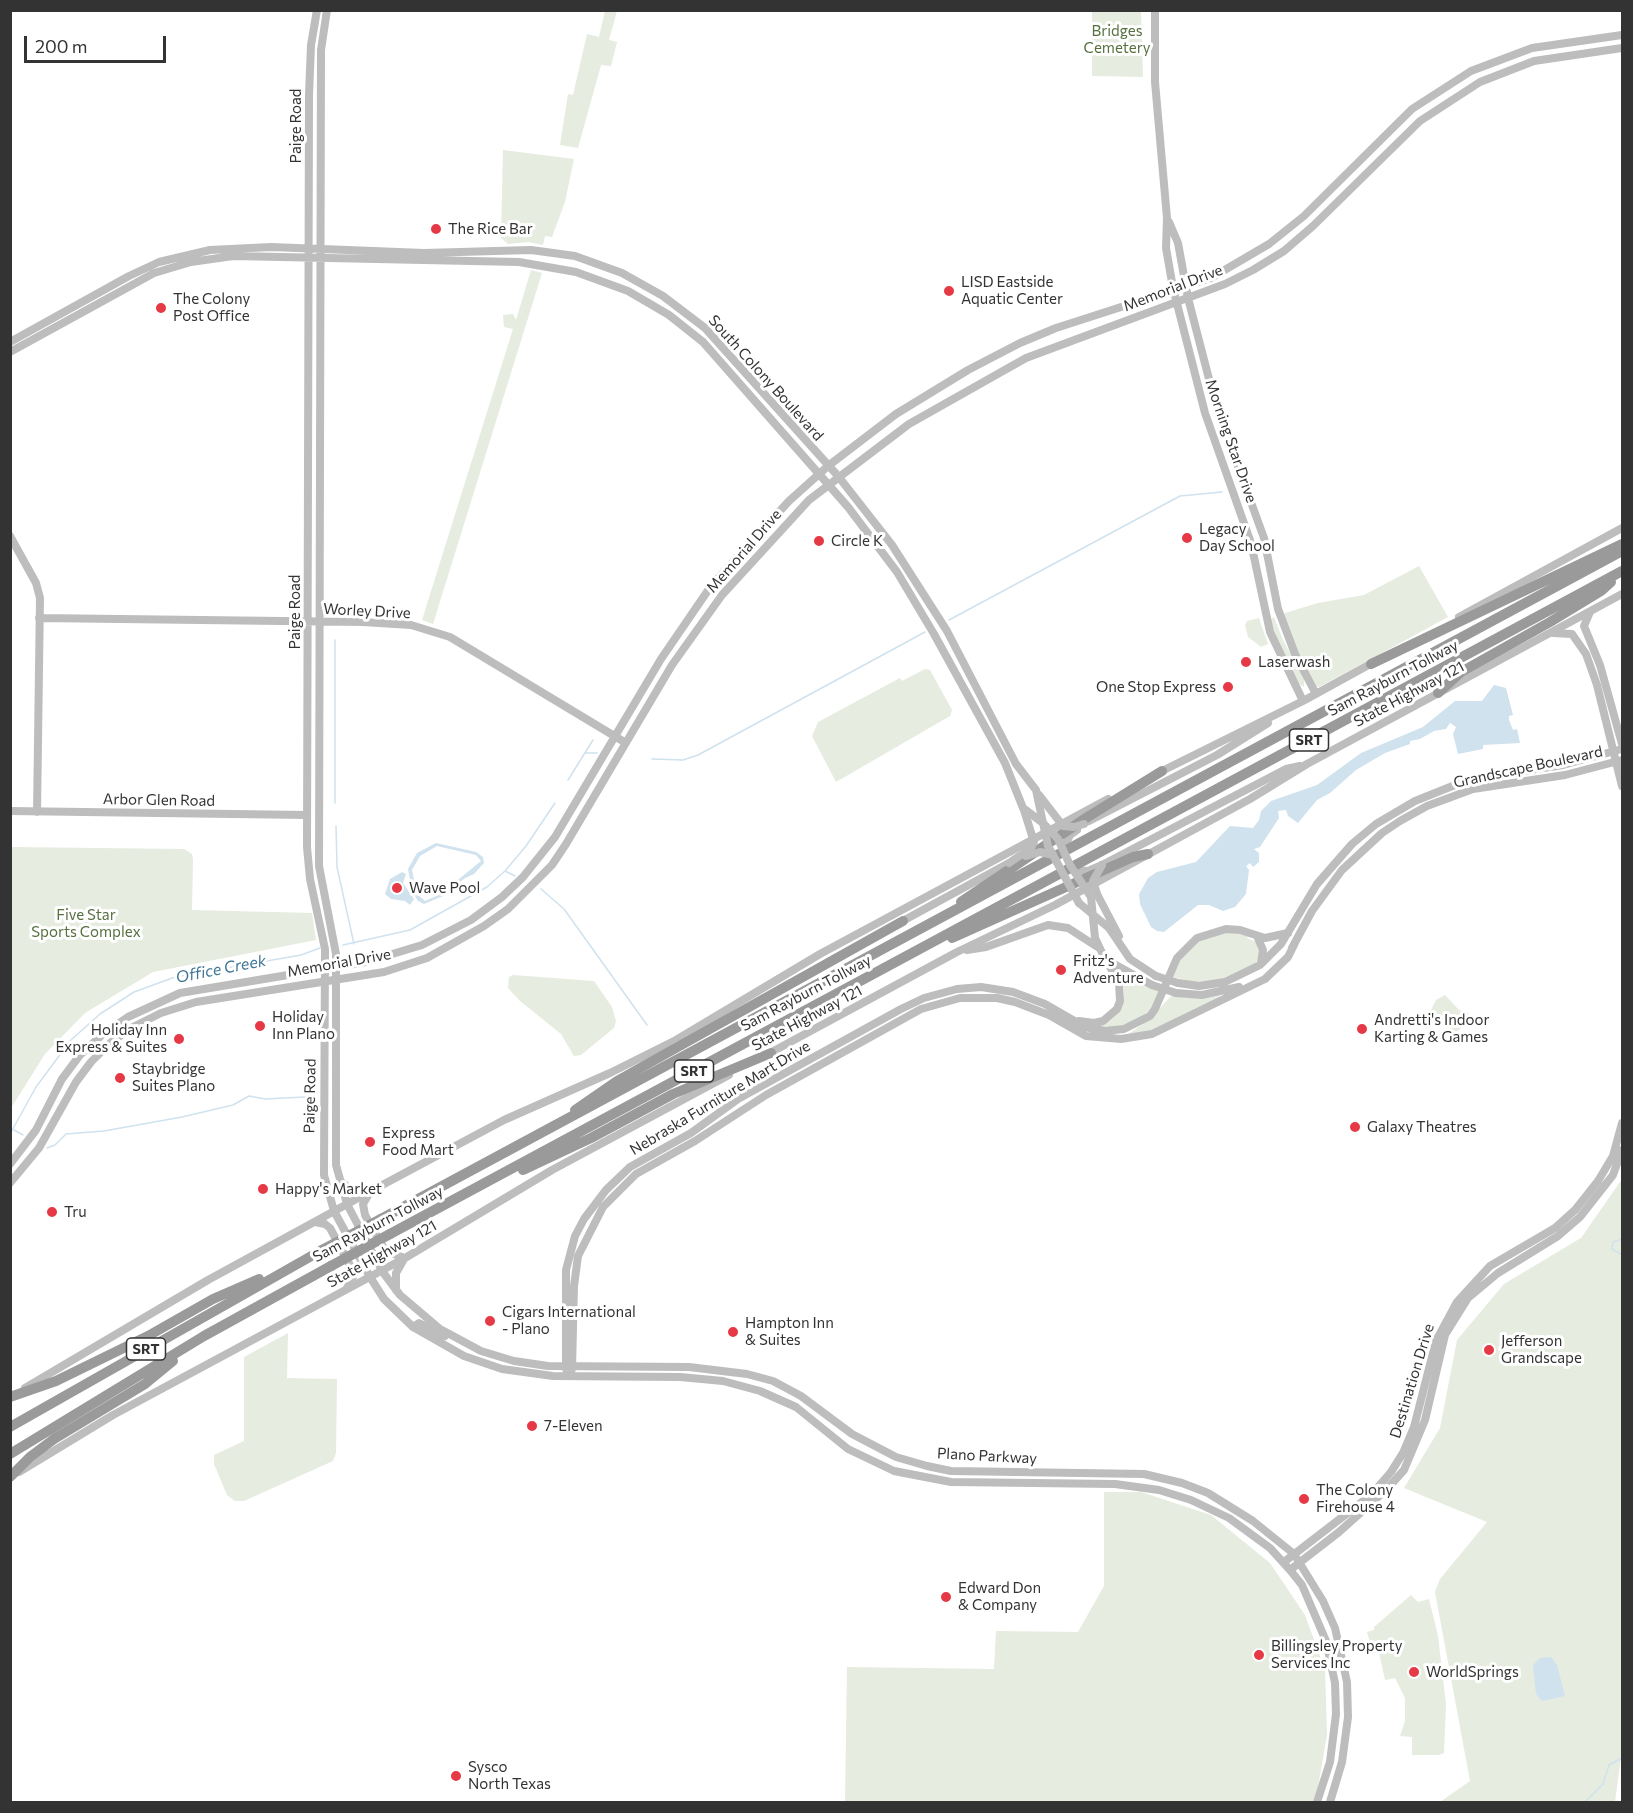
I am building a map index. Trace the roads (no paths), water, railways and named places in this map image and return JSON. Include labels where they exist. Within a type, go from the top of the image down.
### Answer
[{"type":"highway","points":[[1371,664],[1623,544]]},
{"type":"highway","name":"Sam Rayburn Tollway","points":[[10,1427],[322,1250],[1623,551]]},
{"type":"highway","points":[[1438,693],[1461,672],[1601,591],[1622,571]]},
{"type":"highway","name":"Sam Rayburn Tollway","points":[[10,1454],[204,1336],[331,1266],[1622,571]]},
{"type":"highway","points":[[954,911],[964,898],[1162,771]]},
{"type":"highway","points":[[912,953],[960,935],[1133,857],[1148,854]]},
{"type":"highway","points":[[564,1120],[585,1101],[617,1081],[903,921]]},
{"type":"highway","points":[[476,1188],[528,1168],[673,1094],[771,1053]]},
{"type":"highway","points":[[10,1396],[56,1381],[245,1283],[282,1272]]},
{"type":"highway","points":[[10,1477],[46,1445],[145,1384],[204,1336]]},
{"type":"main road","name":"Paige Road","points":[[317,10],[310,58],[307,815],[308,867],[324,936],[322,1160],[334,1210]]},
{"type":"main road","name":"Paige Road","points":[[327,10],[321,50],[320,866],[334,937],[337,967],[335,1149],[339,1180],[346,1204]]},
{"type":"main road","name":"Morning Star Drive","points":[[1155,10],[1155,82],[1167,218],[1166,248],[1173,288],[1205,413],[1248,534],[1270,632],[1303,701]]},
{"type":"main road","name":"Memorial Drive","points":[[10,1164],[36,1130],[62,1079],[88,1048],[128,1017],[180,993],[366,962],[422,945],[462,926],[502,897],[523,877],[555,837],[660,659],[711,586],[739,553],[819,473],[867,435],[925,395],[1029,340],[1173,288],[1211,278],[1269,244],[1304,216],[1412,110],[1456,79],[1532,48],[1623,35]]},
{"type":"main road","name":"Memorial Drive","points":[[10,1183],[25,1168],[47,1136],[76,1082],[91,1062],[110,1043],[133,1027],[184,1005],[384,972],[427,958],[500,915],[528,891],[552,865],[672,666],[722,595],[778,530],[828,483],[932,409],[1026,358],[1188,298],[1244,274],[1288,247],[1336,205],[1420,121],[1456,95],[1488,78],[1534,62],[1623,48]]},
{"type":"main road","points":[[310,158],[321,159]]},
{"type":"main road","name":"Morning Star Drive","points":[[1167,218],[1178,243],[1188,298],[1216,406],[1263,538],[1278,609],[1294,654],[1316,694]]},
{"type":"main road","name":"South Colony Boulevard","points":[[320,252],[383,260],[531,250],[557,252],[590,260],[638,280],[689,314],[705,328],[838,476],[907,566],[948,631],[1016,764],[1037,793],[1045,839],[1079,903]]},
{"type":"main road","points":[[377,251],[383,260]]},
{"type":"main road","name":"South Colony Boulevard","points":[[10,352],[129,276],[170,259],[211,254],[377,251],[424,257],[535,263],[590,276],[639,297],[675,319],[703,342],[828,483],[897,572],[1011,776],[1033,831],[1034,842],[1031,848],[1009,863]]},
{"type":"main road","name":"South Colony Boulevard","points":[[10,342],[48,326],[133,282],[211,254]]},
{"type":"main road","points":[[170,259],[178,265]]},
{"type":"main road","points":[[309,326],[320,324]]},
{"type":"main road","points":[[925,395],[932,409]]},
{"type":"main road","points":[[10,1396],[334,1210],[504,1120],[627,1065],[742,1002],[820,954],[1162,771],[1303,701],[1623,528]]},
{"type":"main road","points":[[10,536],[36,583],[39,618],[37,812]]},
{"type":"main road","points":[[897,572],[907,566]]},
{"type":"main road","name":"State Highway 121","points":[[10,1477],[113,1415],[405,1258],[542,1176],[957,952],[1055,905],[1250,799],[1307,764],[1623,594]]},
{"type":"main road","points":[[1590,611],[1584,626],[1600,664],[1623,744]]},
{"type":"main road","name":"Worley Drive","points":[[39,618],[402,624],[450,637],[626,743]]},
{"type":"main road","points":[[1551,633],[1572,634],[1586,654],[1614,751],[1619,761],[1623,786]]},
{"type":"main road","points":[[976,711],[987,705]]},
{"type":"main road","points":[[1037,793],[1063,826],[1074,827],[1084,824],[1217,755],[1288,708]]},
{"type":"main road","name":"Grandscape Boulevard","points":[[1079,903],[1109,928],[1130,959],[1156,976],[1178,983],[1199,986],[1225,982],[1260,965],[1281,944],[1317,884],[1352,844],[1398,809],[1470,779],[1563,765],[1623,749]]},
{"type":"main road","name":"Grandscape Boulevard","points":[[1105,959],[1152,985],[1176,993],[1202,995],[1242,986],[1263,976],[1294,945],[1312,911],[1342,870],[1360,852],[1400,821],[1444,799],[1498,783],[1565,775],[1619,761]]},
{"type":"main road","points":[[1074,870],[1088,871],[1102,866],[1286,769],[1307,764]]},
{"type":"main road","points":[[1444,799],[1446,792],[1461,787],[1470,779]]},
{"type":"main road","points":[[576,801],[587,808]]},
{"type":"main road","points":[[1023,807],[1058,839],[1074,870],[1118,931],[1122,946]]},
{"type":"main road","name":"Arbor Glen Road","points":[[10,811],[307,815]]},
{"type":"main road","points":[[1063,850],[1070,835],[1084,824]]},
{"type":"main road","points":[[1352,844],[1360,852]]},
{"type":"main road","points":[[742,1002],[779,985],[855,942],[903,921],[1009,863],[1033,852],[1053,855]]},
{"type":"main road","points":[[1075,1020],[1094,1023],[1111,1016],[1120,1001],[1119,984],[1099,948],[1093,916],[1093,881],[1102,866]]},
{"type":"main road","points":[[957,952],[986,947],[1048,925],[1077,932],[1099,948]]},
{"type":"main road","points":[[462,926],[467,936]]},
{"type":"main road","points":[[1104,1038],[1137,1028],[1150,1016],[1162,997],[1177,958],[1197,938],[1226,929],[1273,938],[1288,933]]},
{"type":"main road","points":[[1257,936],[1263,950],[1260,965]]},
{"type":"main road","name":"Nebraska Furniture Mart Drive","points":[[569,1377],[573,1366],[575,1270],[582,1244],[603,1207],[636,1174],[695,1141],[737,1111],[921,1009],[960,998],[997,998],[1049,1015],[1086,1036],[1131,1038],[1166,1029],[1265,979],[1288,957],[1294,945]]},
{"type":"main road","name":"Nebraska Furniture Mart Drive","points":[[569,1377],[564,1366],[564,1287],[570,1250],[575,1236],[595,1203],[630,1167],[691,1133],[738,1099],[924,998],[957,989],[996,988],[1029,997],[1085,1027],[1105,1031],[1124,1029],[1150,1016]]},
{"type":"main road","points":[[180,993],[184,1005]]},
{"type":"main road","points":[[324,1081],[335,1082]]},
{"type":"main road","name":"Destination Drive","points":[[1284,1562],[1371,1495],[1403,1453],[1414,1427],[1436,1341],[1457,1302],[1490,1266],[1578,1214],[1613,1156],[1623,1123]]},
{"type":"main road","points":[[36,1130],[47,1136]]},
{"type":"main road","name":"Destination Drive","points":[[1290,1570],[1387,1490],[1404,1470],[1425,1420],[1445,1335],[1468,1298],[1498,1273],[1558,1236],[1612,1175],[1623,1150]]},
{"type":"main road","points":[[339,1180],[353,1191],[371,1191]]},
{"type":"main road","points":[[371,1191],[363,1204],[365,1215],[385,1250],[394,1256],[405,1258],[396,1273],[396,1291]]},
{"type":"main road","name":"Plano Parkway","points":[[346,1204],[382,1271],[396,1291],[425,1319],[452,1338],[514,1361],[564,1366],[688,1367],[731,1370],[766,1379],[808,1401],[852,1434],[896,1457],[927,1466],[962,1471],[1144,1474],[1175,1481],[1208,1493],[1254,1521],[1294,1554],[1323,1601],[1335,1628],[1347,1682],[1346,1736],[1330,1803]]},
{"type":"main road","name":"Plano Parkway","points":[[334,1210],[378,1290],[413,1327],[464,1356],[487,1365],[518,1373],[569,1377],[680,1377],[723,1381],[747,1387],[795,1407],[848,1449],[875,1463],[934,1480],[1115,1484],[1167,1492],[1191,1500],[1229,1518],[1263,1542],[1284,1562],[1302,1585],[1317,1617],[1328,1649],[1335,1683],[1336,1714],[1334,1738],[1317,1803]]},
{"type":"main road","points":[[312,1222],[318,1221],[330,1228],[352,1269],[350,1285],[341,1292]]},
{"type":"main road","points":[[341,1292],[364,1286],[378,1290]]},
{"type":"main road","points":[[413,1327],[419,1323],[435,1333],[452,1338]]},
{"type":"water","points":[[1494,685],[1506,688],[1513,715],[1509,716],[1509,720],[1513,730],[1517,729],[1520,743],[1483,745],[1483,749],[1458,754],[1453,734],[1456,727],[1450,723],[1446,729],[1434,731],[1420,739],[1410,741],[1410,744],[1385,753],[1356,770],[1330,793],[1317,800],[1298,823],[1288,816],[1286,810],[1278,811],[1279,818],[1260,847],[1254,849],[1259,853],[1259,862],[1253,867],[1250,863],[1246,866],[1249,870],[1246,894],[1235,907],[1223,911],[1209,905],[1198,905],[1164,932],[1151,927],[1140,904],[1139,894],[1148,878],[1157,872],[1196,862],[1230,826],[1253,828],[1259,820],[1261,811],[1271,801],[1317,785],[1361,753],[1423,727],[1455,701],[1482,701]]},
{"type":"water","points":[[436,843],[476,852],[483,857],[484,863],[474,874],[465,878],[443,896],[424,904],[418,901],[412,891],[408,869],[417,853]],"holes":[[[437,846],[476,855],[481,861],[441,894],[425,901],[417,894],[412,870],[420,856]]]},
{"type":"water","name":"Wave Pool","points":[[402,872],[406,874],[403,883],[414,899],[410,905],[405,901],[391,899],[385,894],[390,879]]},
{"type":"water","points":[[1551,1657],[1557,1665],[1565,1696],[1542,1701],[1536,1694],[1533,1665],[1540,1658]]},
{"type":"waterway","points":[[949,620],[1180,496],[1222,492]]},
{"type":"waterway","points":[[652,759],[683,760],[698,755],[925,632]]},
{"type":"waterway","points":[[335,640],[335,803]]},
{"type":"waterway","points":[[568,780],[593,740]]},
{"type":"waterway","points":[[586,753],[597,753]]},
{"type":"waterway","points":[[343,945],[410,930],[487,887],[505,871],[526,846],[555,803]]},
{"type":"waterway","points":[[336,826],[337,867],[354,944]]},
{"type":"waterway","points":[[505,871],[515,876]]},
{"type":"waterway","points":[[541,889],[564,909],[647,1025]]},
{"type":"waterway","name":"Office Creek","points":[[10,1134],[36,1087],[71,1040],[100,1014],[134,992],[175,977],[301,955],[320,948]]},
{"type":"waterway","points":[[47,1148],[55,1145],[66,1134],[104,1131],[182,1117],[233,1105],[249,1096],[265,1099],[305,1097]]},
{"type":"waterway","points":[[14,1130],[23,1135]]},
{"type":"waterway","points":[[1622,1239],[1613,1242],[1612,1249],[1622,1255]]},
{"type":"waterway","points":[[1585,1802],[1603,1784],[1609,1765],[1622,1758]]},
{"type":"place","name":"The Rice Bar","points":[[436,229]]},
{"type":"place","name":"LISD Eastside Aquatic Center","points":[[949,291]]},
{"type":"place","name":"The Colony Post Office","points":[[161,308]]},
{"type":"place","name":"Legacy Day School","points":[[1187,538]]},
{"type":"place","name":"Circle K","points":[[819,541]]},
{"type":"place","name":"Laserwash","points":[[1246,662]]},
{"type":"place","name":"One Stop Express","points":[[1228,687]]},
{"type":"place","name":"Wave Pool","points":[[397,888]]},
{"type":"place","name":"Fritz's Adventure","points":[[1061,970]]},
{"type":"place","name":"Holiday Inn Plano","points":[[260,1026]]},
{"type":"place","name":"Andretti's Indoor Karting & Games","points":[[1362,1029]]},
{"type":"place","name":"Holiday Inn Express & Suites","points":[[179,1039]]},
{"type":"place","name":"Staybridge Suites Plano","points":[[120,1078]]},
{"type":"place","name":"Galaxy Theatres","points":[[1355,1127]]},
{"type":"place","name":"Express Food Mart","points":[[370,1142]]},
{"type":"place","name":"Happy's Market","points":[[263,1189]]},
{"type":"place","name":"Tru","points":[[52,1212]]},
{"type":"place","name":"Cigars International - Plano","points":[[490,1321]]},
{"type":"place","name":"Hampton Inn & Suites","points":[[733,1332]]},
{"type":"place","name":"Jefferson Grandscape","points":[[1489,1350]]},
{"type":"place","name":"7-Eleven","points":[[532,1426]]},
{"type":"place","name":"The Colony Firehouse 4","points":[[1304,1499]]},
{"type":"place","name":"Edward Don & Company","points":[[946,1597]]},
{"type":"place","name":"Billingsley Property Services Inc","points":[[1259,1655]]},
{"type":"place","name":"WorldSprings","points":[[1414,1672]]},
{"type":"place","name":"Sysco North Texas","points":[[456,1776]]},
{"type":"park label","name":"Bridges Cemetery","points":[[1117,40]]},
{"type":"park label","name":"Five Star Sports Complex","points":[[86,924]]}]
